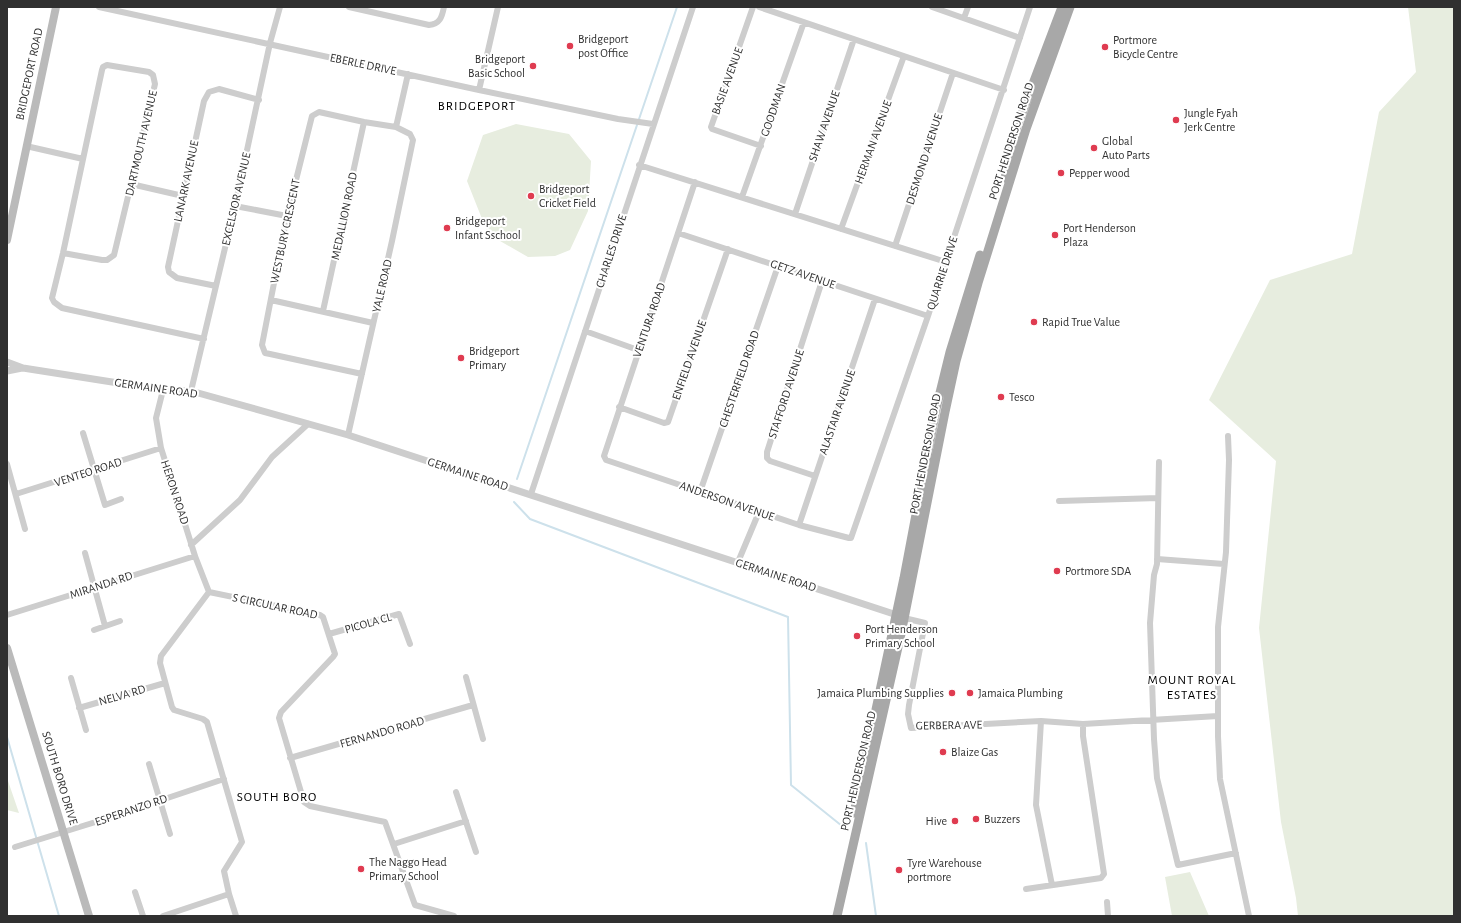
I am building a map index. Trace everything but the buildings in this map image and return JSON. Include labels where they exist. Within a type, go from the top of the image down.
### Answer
[{"type":"main road","name":"BRIDGEPORT ROAD","points":[[7,240],[9,224],[56,7]]},
{"type":"main road","name":"PORT HENDERSON ROAD","points":[[831,916],[904,578],[936,409],[949,358],[1004,182],[1017,126],[1062,7]]},
{"type":"main road","name":"PORT HENDERSON ROAD","points":[[837,916],[904,618],[958,354],[978,283],[1026,129],[1070,7]]},
{"type":"main road","name":"SOUTH BORO DRIVE","points":[[7,648],[89,916]]},
{"type":"street","name":"EBERLE DRIVE","points":[[99,7],[478,90],[618,119],[653,124]]},
{"type":"street","name":"EXCELSIOR AVENUE","points":[[191,391],[235,206],[270,44],[280,7]]},
{"type":"street","points":[[349,7],[429,25],[439,22],[444,7]]},
{"type":"street","points":[[387,15],[388,7]]},
{"type":"street","points":[[478,90],[498,7]]},
{"type":"street","name":"CHARLES DRIVE","points":[[531,494],[639,165],[693,7]]},
{"type":"street","name":"BASIE AVENUE","points":[[753,7],[711,127],[712,129],[760,146]]},
{"type":"street","points":[[759,7],[1004,90]]},
{"type":"street","points":[[932,7],[1020,38]]},
{"type":"street","points":[[964,18],[968,7]]},
{"type":"street","name":"QUARRIE DRIVE","points":[[851,538],[928,316],[1004,90],[1030,7]]},
{"type":"street","name":"GOODMAN","points":[[742,197],[804,22]]},
{"type":"street","name":"SHAW AVENUE","points":[[795,214],[854,39]]},
{"type":"street","name":"HERMAN AVENUE","points":[[841,229],[904,56]]},
{"type":"street","name":"DARTMOUTH AVENUE","points":[[63,253],[107,260],[111,258],[115,251],[155,84],[153,75],[149,72],[110,65],[103,67],[53,293],[54,302],[57,306],[62,308],[204,339]]},
{"type":"street","name":"DESMOND AVENUE","points":[[896,246],[953,72]]},
{"type":"street","points":[[396,127],[408,74]]},
{"type":"street","name":"LANARK AVENUE","points":[[216,286],[177,278],[169,272],[169,262],[183,196],[206,96],[209,92],[219,89],[258,100]]},
{"type":"street","name":"WESTBURY CRESCENT","points":[[362,374],[265,353],[262,345],[287,216],[312,116],[319,112],[364,122],[396,127],[407,132],[412,137]]},
{"type":"street","name":"MEDALLION ROAD","points":[[323,311],[364,122]]},
{"type":"street","name":"YALE ROAD","points":[[348,435],[413,144],[412,137]]},
{"type":"street","points":[[26,146],[82,159]]},
{"type":"street","points":[[639,165],[946,262]]},
{"type":"street","name":"VENTURA ROAD","points":[[604,458],[619,407],[695,182]]},
{"type":"street","points":[[131,184],[183,196]]},
{"type":"street","points":[[235,206],[287,216]]},
{"type":"street","name":"GETZ AVENUE","points":[[678,233],[928,316]]},
{"type":"street","name":"ENFIELD AVENUE","points":[[619,407],[664,423],[668,422],[728,249]]},
{"type":"street","name":"CHESTERFIELD ROAD","points":[[700,492],[778,266]]},
{"type":"street","name":"STAFFORD AVENUE","points":[[815,476],[770,461],[767,458],[767,452],[822,281]]},
{"type":"street","name":"ALASTAIR AVENUE","points":[[799,525],[875,299]]},
{"type":"street","points":[[271,300],[373,323]]},
{"type":"street","points":[[584,331],[638,350]]},
{"type":"street","name":"GERMAINE ROAD","points":[[7,362],[23,368],[163,390],[191,391],[348,435],[738,562],[904,618]]},
{"type":"street","name":"GERMAINE ROAD","points":[[7,371],[23,368]]},
{"type":"street","name":"HERON ROAD","points":[[163,390],[156,418],[161,448],[191,545],[209,592]]},
{"type":"street","points":[[191,545],[240,500],[272,457],[308,424]]},
{"type":"street","points":[[83,432],[105,505],[121,499]]},
{"type":"street","points":[[1228,436],[1229,460],[1226,552],[1218,627],[1220,779],[1249,916]]},
{"type":"street","name":"VENTEO ROAD","points":[[16,494],[161,448]]},
{"type":"street","name":"ANDERSON AVENUE","points":[[604,458],[606,460],[799,525],[851,538]]},
{"type":"street","points":[[1159,462],[1157,559],[1150,624],[1153,719],[1157,778],[1177,863],[1179,865],[1236,853]]},
{"type":"street","points":[[7,464],[25,529]]},
{"type":"street","points":[[1059,501],[1158,498]]},
{"type":"street","points":[[738,562],[759,512]]},
{"type":"street","points":[[84,554],[105,626]]},
{"type":"street","name":"MIRANDA RD","points":[[7,615],[195,556]]},
{"type":"street","points":[[1157,559],[1224,564]]},
{"type":"street","points":[[209,592],[160,659],[172,707],[174,710],[203,719],[207,722],[224,779],[242,842],[224,871],[228,894],[236,916]]},
{"type":"street","name":"S CIRCULAR ROAD","points":[[209,592],[320,615],[324,619],[335,654],[279,715],[290,758],[304,802],[306,805],[383,821],[387,825],[415,904],[454,916]]},
{"type":"street","name":"PICOLA CL","points":[[329,634],[399,614],[410,644]]},
{"type":"street","name":"GERBERA AVE","points":[[904,618],[925,623],[909,705],[908,714],[911,728],[1041,721],[1083,724],[1218,716]]},
{"type":"street","points":[[94,630],[120,621]]},
{"type":"street","points":[[466,677],[483,739]]},
{"type":"street","points":[[71,678],[86,730]]},
{"type":"street","name":"NELVA RD","points":[[80,708],[165,683]]},
{"type":"street","name":"FERNANDO ROAD","points":[[290,758],[473,706]]},
{"type":"street","points":[[1041,721],[1036,805],[1052,885]]},
{"type":"street","points":[[1026,889],[1101,878],[1104,874],[1083,736],[1083,724]]},
{"type":"street","points":[[149,764],[170,834]]},
{"type":"street","name":"ESPERANZO RD","points":[[15,847],[50,837],[224,779]]},
{"type":"street","points":[[456,792],[476,852]]},
{"type":"street","points":[[394,844],[466,821]]},
{"type":"street","points":[[135,892],[143,916]]},
{"type":"street","points":[[163,916],[228,894]]},
{"type":"street","points":[[1107,902],[1108,916]]},
{"type":"shaded area","points":[[1408,7],[1454,7],[1454,916],[1298,916],[1296,898],[1281,822],[1259,628],[1276,461],[1209,400],[1270,280],[1352,254],[1379,112],[1416,72]]},
{"type":"shaded area","name":"Bridgeport Cricket Field","points":[[516,124],[569,134],[591,161],[588,211],[570,250],[555,256],[528,257],[488,234],[467,181],[483,135]]},
{"type":"shaded area","points":[[7,778],[19,813],[7,810]]},
{"type":"shaded area","points":[[1190,872],[1209,916],[1172,916],[1165,877]]},
{"type":"waterway","points":[[517,479],[677,7]]},
{"type":"waterway","points":[[514,502],[530,519],[788,617],[791,785],[847,830]]},
{"type":"waterway","points":[[7,737],[59,916]]},
{"type":"waterway","points":[[866,843],[876,916]]},
{"type":"place","name":"Bridgeport post Office","points":[[570,46]]},
{"type":"place","name":"Portmore Bicycle Centre","points":[[1105,47]]},
{"type":"place","name":"Bridgeport Basic School","points":[[533,66]]},
{"type":"place","name":"Jungle Fyah Jerk Centre","points":[[1176,120]]},
{"type":"place","name":"Global Auto Parts","points":[[1094,148]]},
{"type":"place","name":"Pepper wood","points":[[1061,173]]},
{"type":"place","name":"Bridgeport Cricket Field","points":[[531,196]]},
{"type":"place","name":"Bridgeport Infant Sschool","points":[[447,228]]},
{"type":"place","name":"Port Henderson Plaza","points":[[1055,235]]},
{"type":"place","name":"Rapid True Value","points":[[1034,322]]},
{"type":"place","name":"Bridgeport Primary","points":[[461,358]]},
{"type":"place","name":"Tesco","points":[[1001,397]]},
{"type":"place","name":"Portmore SDA","points":[[1057,571]]},
{"type":"place","name":"Port Henderson Primary School","points":[[857,636]]},
{"type":"place","name":"Jamaica Plumbing Supplies","points":[[952,693]]},
{"type":"place","name":"Jamaica Plumbing","points":[[970,693]]},
{"type":"place","name":"Blaize Gas","points":[[943,752]]},
{"type":"place","name":"Buzzers","points":[[976,819]]},
{"type":"place","name":"Hive","points":[[955,821]]},
{"type":"place","name":"The Naggo Head Primary School","points":[[361,869]]},
{"type":"place","name":"Tyre Warehouse portmore","points":[[899,870]]},
{"type":"district","name":"BRIDGEPORT","points":[[477,106]]},
{"type":"district","name":"MOUNT ROYAL ESTATES","points":[[1192,688]]},
{"type":"district","name":"SOUTH BORO","points":[[277,797]]}]
